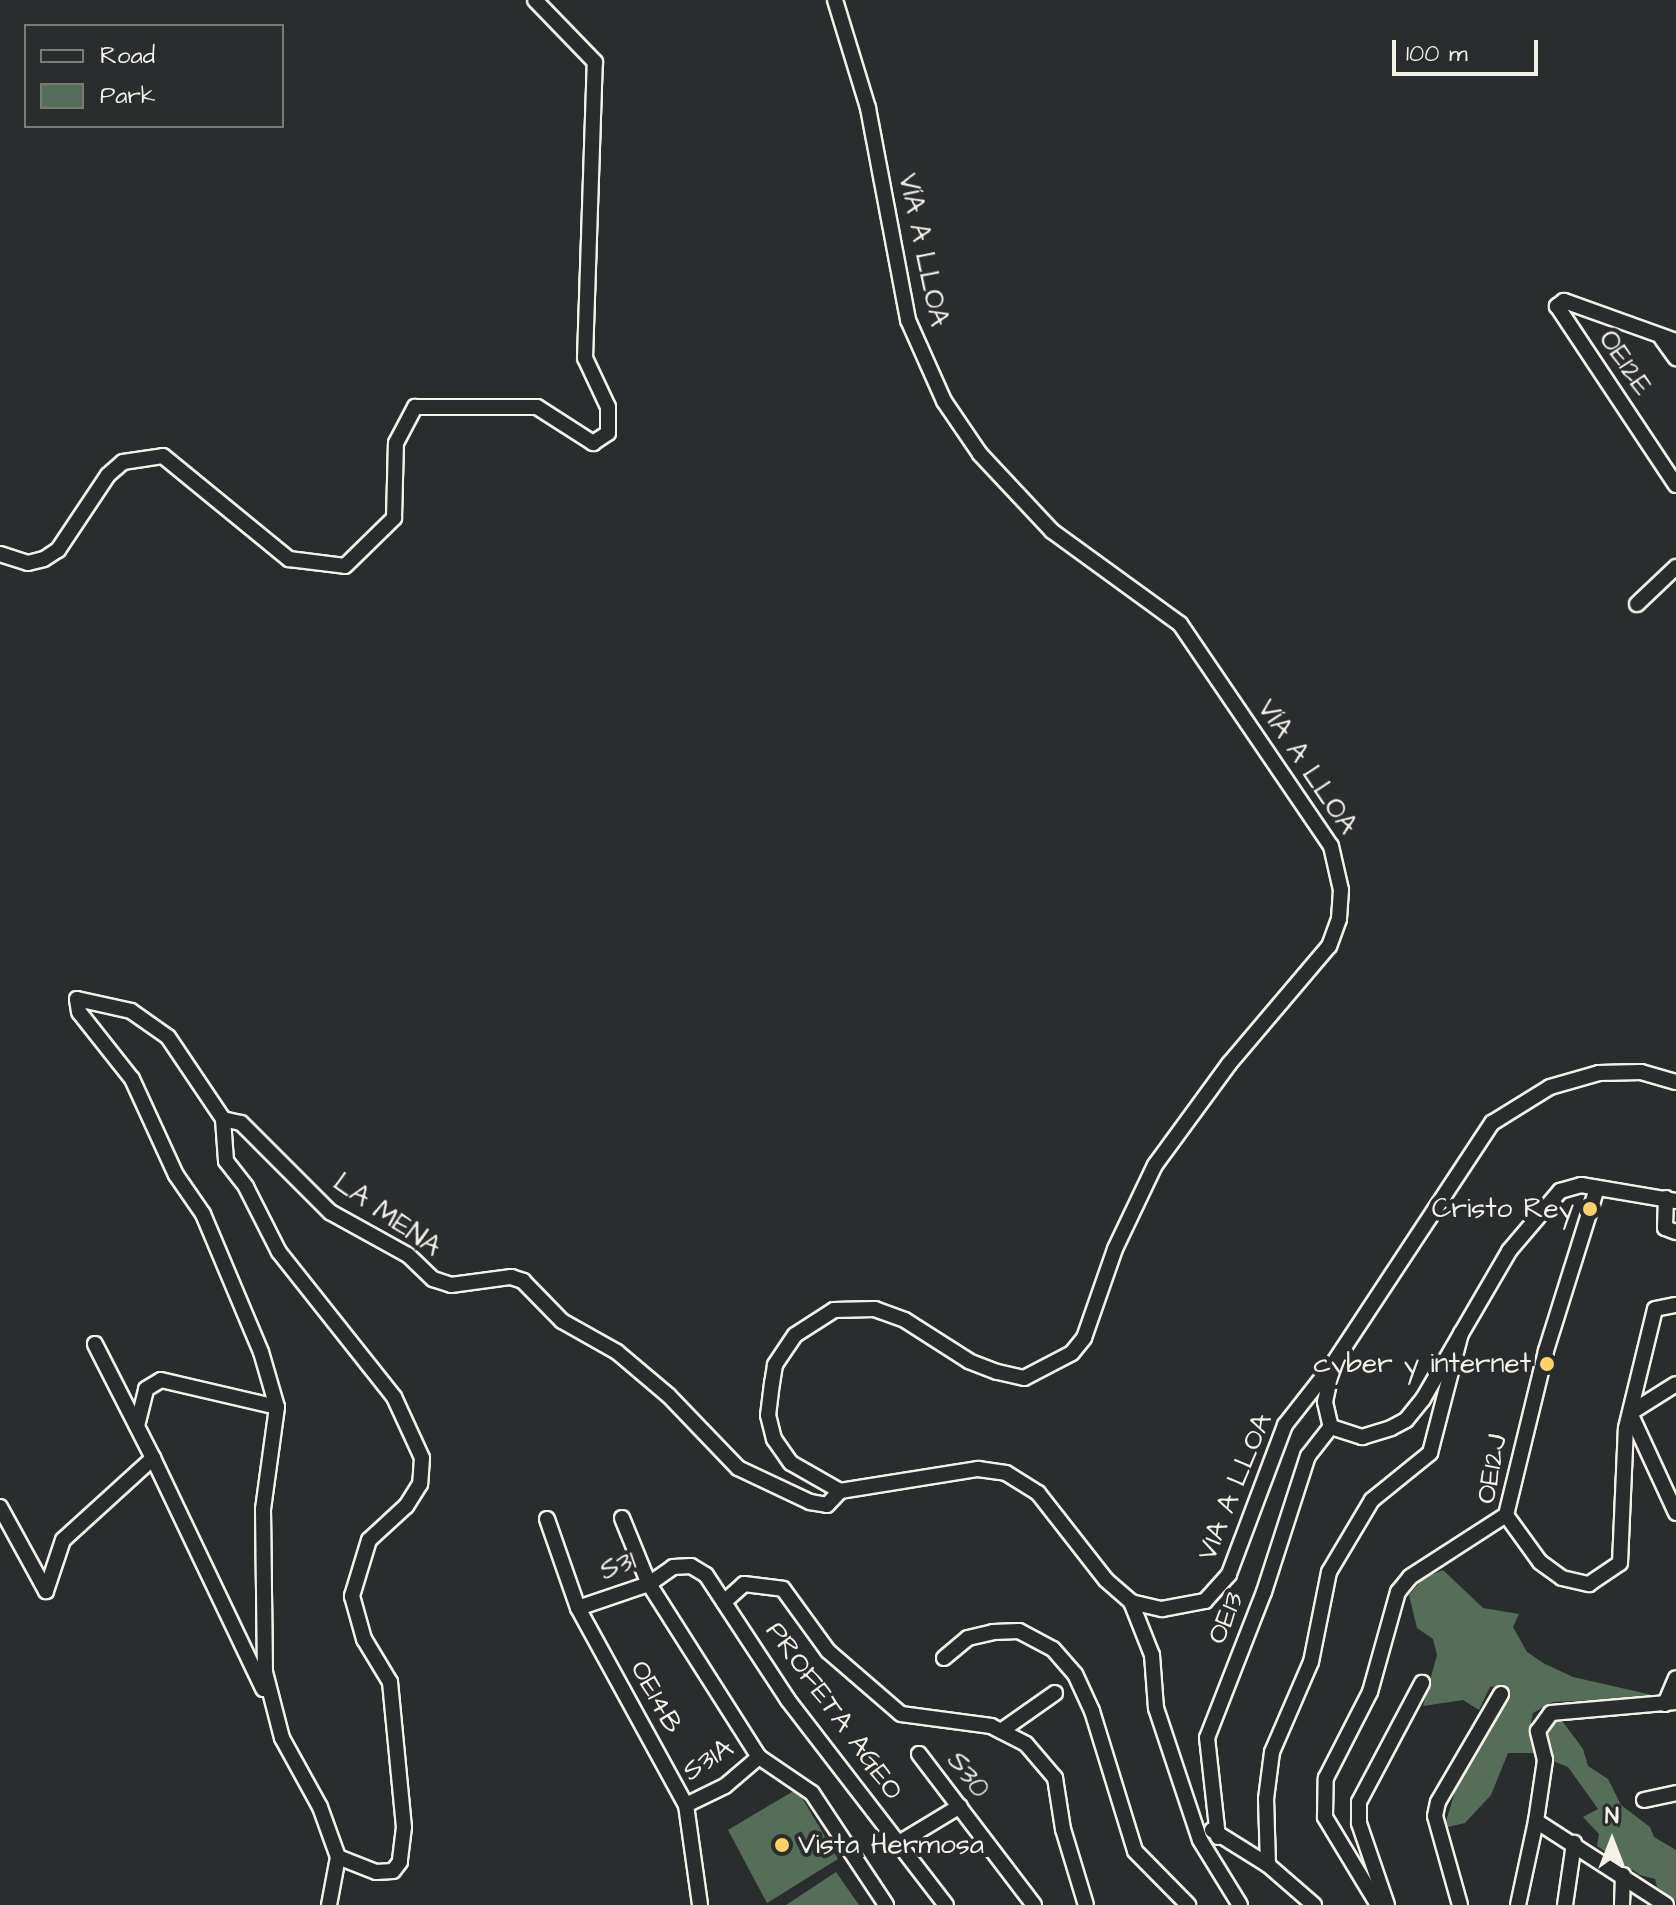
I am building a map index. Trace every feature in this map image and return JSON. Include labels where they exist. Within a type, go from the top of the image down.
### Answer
[{"type":"street","points":[[0,554],[28,563],[44,559],[58,550],[108,475],[123,462],[163,456],[289,559],[345,566],[394,518],[396,443],[415,407],[537,407],[593,443],[608,433],[608,407],[585,358],[595,62],[535,0]]},
{"type":"street","name":"VÍA A LLOA","points":[[835,0],[868,108],[908,320],[944,401],[980,454],[1052,531],[1180,624],[1331,846],[1341,890],[1339,919],[1329,946],[1229,1064],[1155,1165],[1115,1249],[1084,1338],[1072,1353],[1024,1378],[997,1372],[969,1361],[905,1320],[875,1309],[834,1310],[795,1335],[779,1357],[772,1383],[768,1415],[774,1439],[791,1463],[840,1491]]},
{"type":"street","name":"OE12E","points":[[1669,340],[1564,301],[1557,309],[1676,485]]},
{"type":"street","points":[[1669,340],[1676,358]]},
{"type":"street","points":[[1637,604],[1676,567]]},
{"type":"street","name":"LA MENA","points":[[277,1407],[261,1352],[203,1214],[176,1175],[132,1079],[79,1012],[77,999],[90,998],[131,1011],[168,1037],[223,1119],[241,1123],[330,1212],[408,1255],[433,1279],[451,1285],[511,1277],[523,1281],[562,1321],[617,1352],[669,1396],[738,1468],[810,1502],[827,1505],[840,1491]]},
{"type":"street","name":"VIA A LLOA","points":[[1131,1602],[1177,1609],[1215,1594],[1229,1574],[1285,1425],[1333,1364],[1492,1123],[1550,1087],[1599,1073],[1641,1072],[1676,1082]]},
{"type":"street","points":[[223,1119],[226,1161],[246,1187],[279,1252],[394,1397],[422,1458],[420,1484],[406,1506],[369,1540],[352,1596],[364,1639],[390,1682],[404,1827],[400,1862],[393,1871],[376,1872],[338,1857]]},
{"type":"street","points":[[1333,1364],[1325,1402],[1331,1427],[1362,1437],[1406,1420],[1509,1251],[1560,1191],[1572,1186],[1671,1199],[1665,1228],[1676,1232]]},
{"type":"street","name":"OE12J","points":[[1597,1188],[1546,1351],[1506,1515],[1540,1562],[1562,1578],[1589,1584],[1616,1570],[1623,1547],[1622,1471],[1630,1413]]},
{"type":"street","points":[[1676,1305],[1657,1306],[1630,1413],[1676,1513]]},
{"type":"street","points":[[1268,1865],[1266,1799],[1272,1752],[1311,1662],[1329,1572],[1372,1500],[1430,1453],[1461,1333]]},
{"type":"street","points":[[95,1344],[153,1458],[271,1707],[338,1857],[329,1905]]},
{"type":"street","points":[[137,1426],[146,1389],[161,1380],[277,1407],[261,1546],[271,1707]]},
{"type":"street","points":[[1630,1413],[1676,1384]]},
{"type":"street","name":"OE13","points":[[1218,1837],[1207,1738],[1264,1592],[1308,1456],[1331,1427]]},
{"type":"street","points":[[0,1507],[46,1591],[63,1540],[153,1458]]},
{"type":"street","points":[[840,1491],[970,1470],[1006,1473],[1038,1493],[1106,1580],[1131,1602],[1152,1655],[1156,1708],[1200,1840],[1240,1905]]},
{"type":"street","points":[[1378,1905],[1325,1817],[1326,1778],[1370,1692],[1398,1592],[1410,1577],[1506,1515]]},
{"type":"street","points":[[622,1518],[649,1584],[759,1757],[812,1793],[883,1904]]},
{"type":"street","name":"OE14B","points":[[547,1519],[578,1608],[686,1805],[700,1905]]},
{"type":"street","name":"S31","points":[[578,1608],[649,1584],[673,1567]]},
{"type":"street","name":"PROFETA AGEO","points":[[673,1567],[698,1569],[724,1602],[788,1700],[946,1905]]},
{"type":"street","points":[[724,1602],[744,1584],[783,1589],[828,1651],[901,1714],[1001,1731],[1026,1744],[1055,1778],[1086,1905]]},
{"type":"street","points":[[944,1658],[968,1638],[993,1632],[1019,1631],[1053,1649],[1075,1674],[1092,1711],[1135,1851],[1188,1905]]},
{"type":"street","points":[[1518,1905],[1545,1760],[1538,1731],[1545,1716],[1670,1703],[1676,1678]]},
{"type":"street","points":[[1387,1905],[1359,1823],[1359,1802],[1422,1683]]},
{"type":"street","points":[[1001,1731],[1055,1693]]},
{"type":"street","points":[[1460,1905],[1435,1816],[1438,1802],[1501,1694]]},
{"type":"street","name":"S30","points":[[919,1754],[1034,1905]]},
{"type":"street","name":"S31A","points":[[686,1805],[725,1786],[759,1757]]},
{"type":"street","points":[[1644,1800],[1676,1793]]},
{"type":"street","points":[[1188,1804],[1218,1837],[1268,1865],[1314,1905]]},
{"type":"street","points":[[899,1843],[960,1806]]},
{"type":"street","points":[[1536,1821],[1666,1905]]},
{"type":"street","points":[[1565,1905],[1574,1843]]},
{"type":"street","points":[[1622,1905],[1623,1875]]},
{"type":"green space","points":[[1443,1570],[1483,1608],[1519,1614],[1513,1627],[1527,1652],[1545,1664],[1573,1677],[1661,1697],[1553,1702],[1533,1713],[1529,1733],[1535,1753],[1508,1753],[1491,1795],[1465,1823],[1444,1828],[1456,1788],[1509,1696],[1504,1685],[1490,1687],[1479,1710],[1463,1700],[1423,1706],[1437,1655],[1433,1639],[1417,1628],[1409,1595],[1423,1578]]},
{"type":"green space","points":[[1560,1718],[1583,1749],[1588,1766],[1608,1779],[1621,1805],[1650,1827],[1654,1837],[1676,1850],[1676,1901],[1657,1887],[1655,1879],[1640,1875],[1597,1846],[1599,1834],[1583,1817],[1598,1809],[1568,1767],[1550,1760],[1543,1729]]},
{"type":"green space","name":"Vista Hermosa","points":[[797,1789],[838,1859],[767,1903],[728,1830]]},
{"type":"green space","points":[[836,1872],[859,1905],[786,1905]]},
{"type":"place","name":"Cristo Rey","points":[[1590,1209]]},
{"type":"place","name":"cyber y internet","points":[[1547,1364]]},
{"type":"place","name":"Vista Hermosa","points":[[782,1845]]}]
